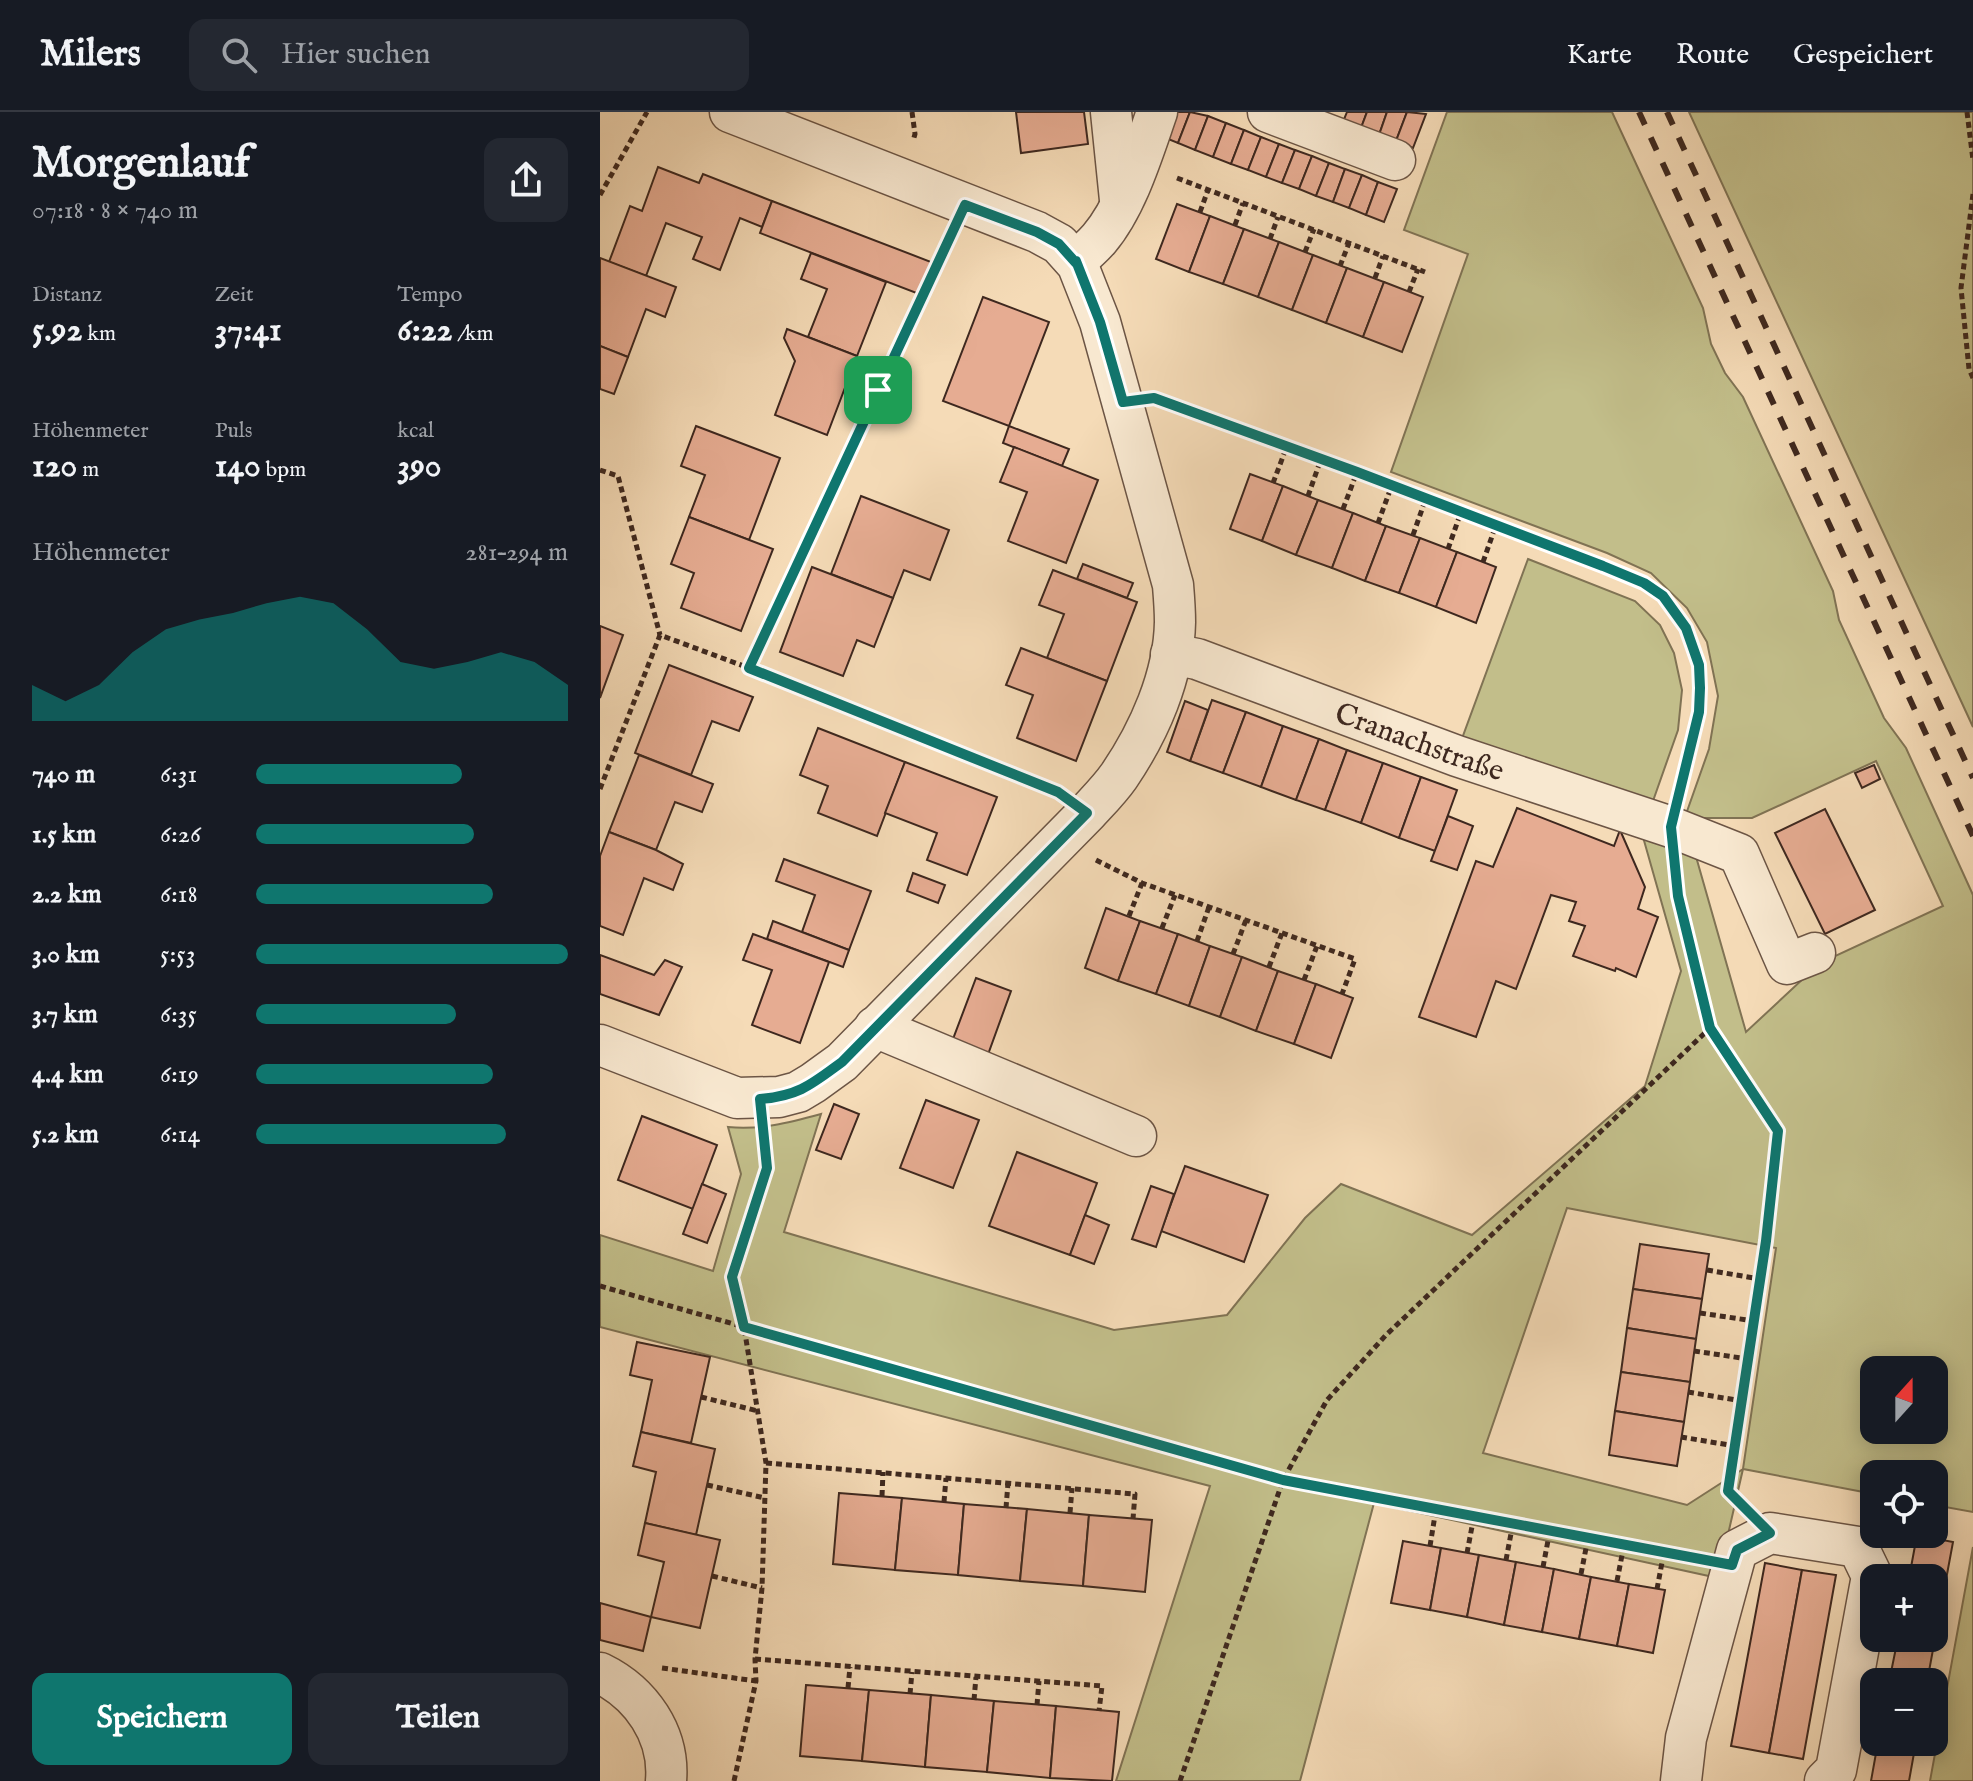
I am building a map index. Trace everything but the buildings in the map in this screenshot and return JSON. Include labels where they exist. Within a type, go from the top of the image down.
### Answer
[{"type":"street","points":[[600,1045],[737,1098],[779,1097],[798,1092],[813,1083],[842,1062],[1118,779],[1151,718],[1171,654],[1175,624],[1173,585],[1100,322],[1076,261],[1059,244],[1037,232],[730,112]]},
{"type":"street","points":[[1111,112],[1120,205]]},
{"type":"street","points":[[1076,261],[1100,238],[1120,205],[1157,112]]},
{"type":"street","points":[[1268,112],[1395,160]]},
{"type":"street","name":"Cranachstraße","points":[[1171,654],[1197,659],[1457,756],[1671,827],[1740,836],[1787,964],[1815,953]]},
{"type":"street","points":[[875,1027],[1136,1136]]},
{"type":"street","points":[[1681,1781],[1686,1738],[1737,1550],[1770,1533],[1858,1547],[1872,1576],[1836,1770],[1825,1781]]},
{"type":"street","points":[[608,1677],[640,1701],[649,1713],[665,1756],[666,1781]]},
{"type":"path","points":[[600,195],[647,112]]},
{"type":"path","points":[[1967,112],[1973,160]]},
{"type":"path","points":[[1139,163],[1421,271],[1409,292]]},
{"type":"path","points":[[1200,212],[1208,190]]},
{"type":"path","points":[[1973,194],[1961,288],[1969,369],[1973,378]]},
{"type":"path","points":[[1235,225],[1243,203]]},
{"type":"path","points":[[749,668],[965,205]]},
{"type":"path","points":[[1270,239],[1278,217]]},
{"type":"path","points":[[1305,252],[1314,229]]},
{"type":"path","points":[[1340,266],[1349,243]]},
{"type":"path","points":[[1375,278],[1383,256]]},
{"type":"path","points":[[1123,402],[1154,398],[1392,485],[1644,583],[1663,596],[1686,628],[1699,665],[1699,712],[1671,827],[1678,896],[1710,1028],[1778,1131],[1760,1279],[1728,1491],[1770,1533]]},
{"type":"path","points":[[1273,483],[1287,446]]},
{"type":"path","points":[[1308,496],[1321,459]]},
{"type":"path","points":[[600,470],[618,476],[660,635],[600,789]]},
{"type":"path","points":[[1343,509],[1357,472]]},
{"type":"path","points":[[1378,523],[1392,485]]},
{"type":"path","points":[[1413,535],[1426,498]]},
{"type":"path","points":[[1448,549],[1461,512]]},
{"type":"path","points":[[1483,562],[1496,525]]},
{"type":"path","points":[[660,635],[1058,792],[1074,825],[1099,862],[1142,883],[1355,959],[1342,994]]},
{"type":"path","points":[[1129,916],[1142,883]]},
{"type":"path","points":[[1162,928],[1175,895]]},
{"type":"path","points":[[1197,941],[1209,907]]},
{"type":"path","points":[[1233,954],[1246,920]]},
{"type":"path","points":[[1269,967],[1282,933]]},
{"type":"path","points":[[1304,980],[1317,946]]},
{"type":"path","points":[[1180,1781],[1283,1480],[1327,1400],[1386,1335],[1710,1028]]},
{"type":"path","points":[[734,1781],[756,1681],[766,1463],[744,1327],[732,1277],[767,1168],[760,1099]]},
{"type":"path","points":[[1707,1270],[1760,1279]]},
{"type":"path","points":[[600,1286],[1283,1480],[1732,1565]]},
{"type":"path","points":[[1700,1313],[1754,1321]]},
{"type":"path","points":[[1694,1351],[1748,1359]]},
{"type":"path","points":[[1688,1392],[1742,1401]]},
{"type":"path","points":[[701,1397],[758,1411]]},
{"type":"path","points":[[1681,1437],[1735,1446]]},
{"type":"path","points":[[766,1463],[1135,1494],[1133,1519]]},
{"type":"path","points":[[882,1496],[883,1472]]},
{"type":"path","points":[[944,1502],[946,1478]]},
{"type":"path","points":[[1006,1508],[1008,1483]]},
{"type":"path","points":[[707,1485],[765,1498]]},
{"type":"path","points":[[1070,1513],[1072,1488]]},
{"type":"path","points":[[1430,1546],[1436,1509]]},
{"type":"path","points":[[1467,1553],[1474,1516]]},
{"type":"path","points":[[1506,1560],[1513,1523]]},
{"type":"path","points":[[1543,1567],[1550,1530]]},
{"type":"path","points":[[1581,1574],[1588,1538]]},
{"type":"path","points":[[1617,1581],[1624,1545]]},
{"type":"path","points":[[1657,1589],[1664,1552]]},
{"type":"path","points":[[712,1576],[762,1588]]},
{"type":"path","points":[[755,1659],[1102,1686],[1099,1711]]},
{"type":"path","points":[[608,1677],[655,1667],[756,1681]]},
{"type":"path","points":[[848,1688],[850,1667]]},
{"type":"path","points":[[910,1694],[912,1672]]},
{"type":"path","points":[[974,1700],[976,1677]]},
{"type":"path","points":[[1037,1705],[1039,1681]]},
{"type":"shaded area","points":[[1447,112],[1612,112],[1703,308],[1711,344],[1725,373],[1743,397],[1833,591],[1839,620],[1884,718],[1906,748],[1973,895],[1973,1512],[1948,1508],[1948,1460],[1860,1460],[1860,1491],[1743,1469],[1718,1578],[1374,1503],[1300,1781],[1116,1781],[1210,1486],[600,1327],[600,1235],[713,1271],[741,1174],[728,1127],[763,1127],[821,1114],[784,1232],[1114,1330],[1227,1315],[1305,1218],[1341,1184],[1472,1235],[1645,1086],[1681,971],[1641,830],[1685,817],[1709,749],[1718,696],[1707,642],[1687,608],[1651,573],[1607,553],[1391,472],[1468,254],[1404,230]],"holes":[[[1876,761],[1943,906],[1820,963],[1746,1032],[1685,818],[1752,818]],[[1567,1208],[1776,1248],[1743,1469],[1687,1505],[1483,1453]]]},
{"type":"shaded area","points":[[1689,112],[1973,112],[1973,727]]},
{"type":"shaded area","points":[[1528,559],[1635,601],[1660,625],[1674,653],[1682,690],[1678,730],[1647,818],[1460,744]]},
{"type":"shaded area","points":[[1973,1547],[1973,1781],[1930,1781],[1935,1756],[1948,1756],[1948,1683]]},
{"type":"railway","points":[[1639,112],[1973,836]]},
{"type":"railway","points":[[1667,112],[1973,778]]},
{"type":"route","points":[[965,205],[1037,232],[1059,244],[1076,261],[1100,322],[1123,402],[1154,398],[1357,472],[1644,583],[1663,596],[1675,612],[1686,628],[1699,665],[1700,688],[1694,736],[1671,827],[1678,896],[1710,1028],[1778,1131],[1766,1241],[1728,1491],[1770,1533],[1737,1550],[1732,1565],[1283,1480],[744,1327],[732,1277],[767,1168],[760,1099],[798,1092],[842,1062],[1087,813],[1058,792],[749,668],[878,390],[965,205]]}]
